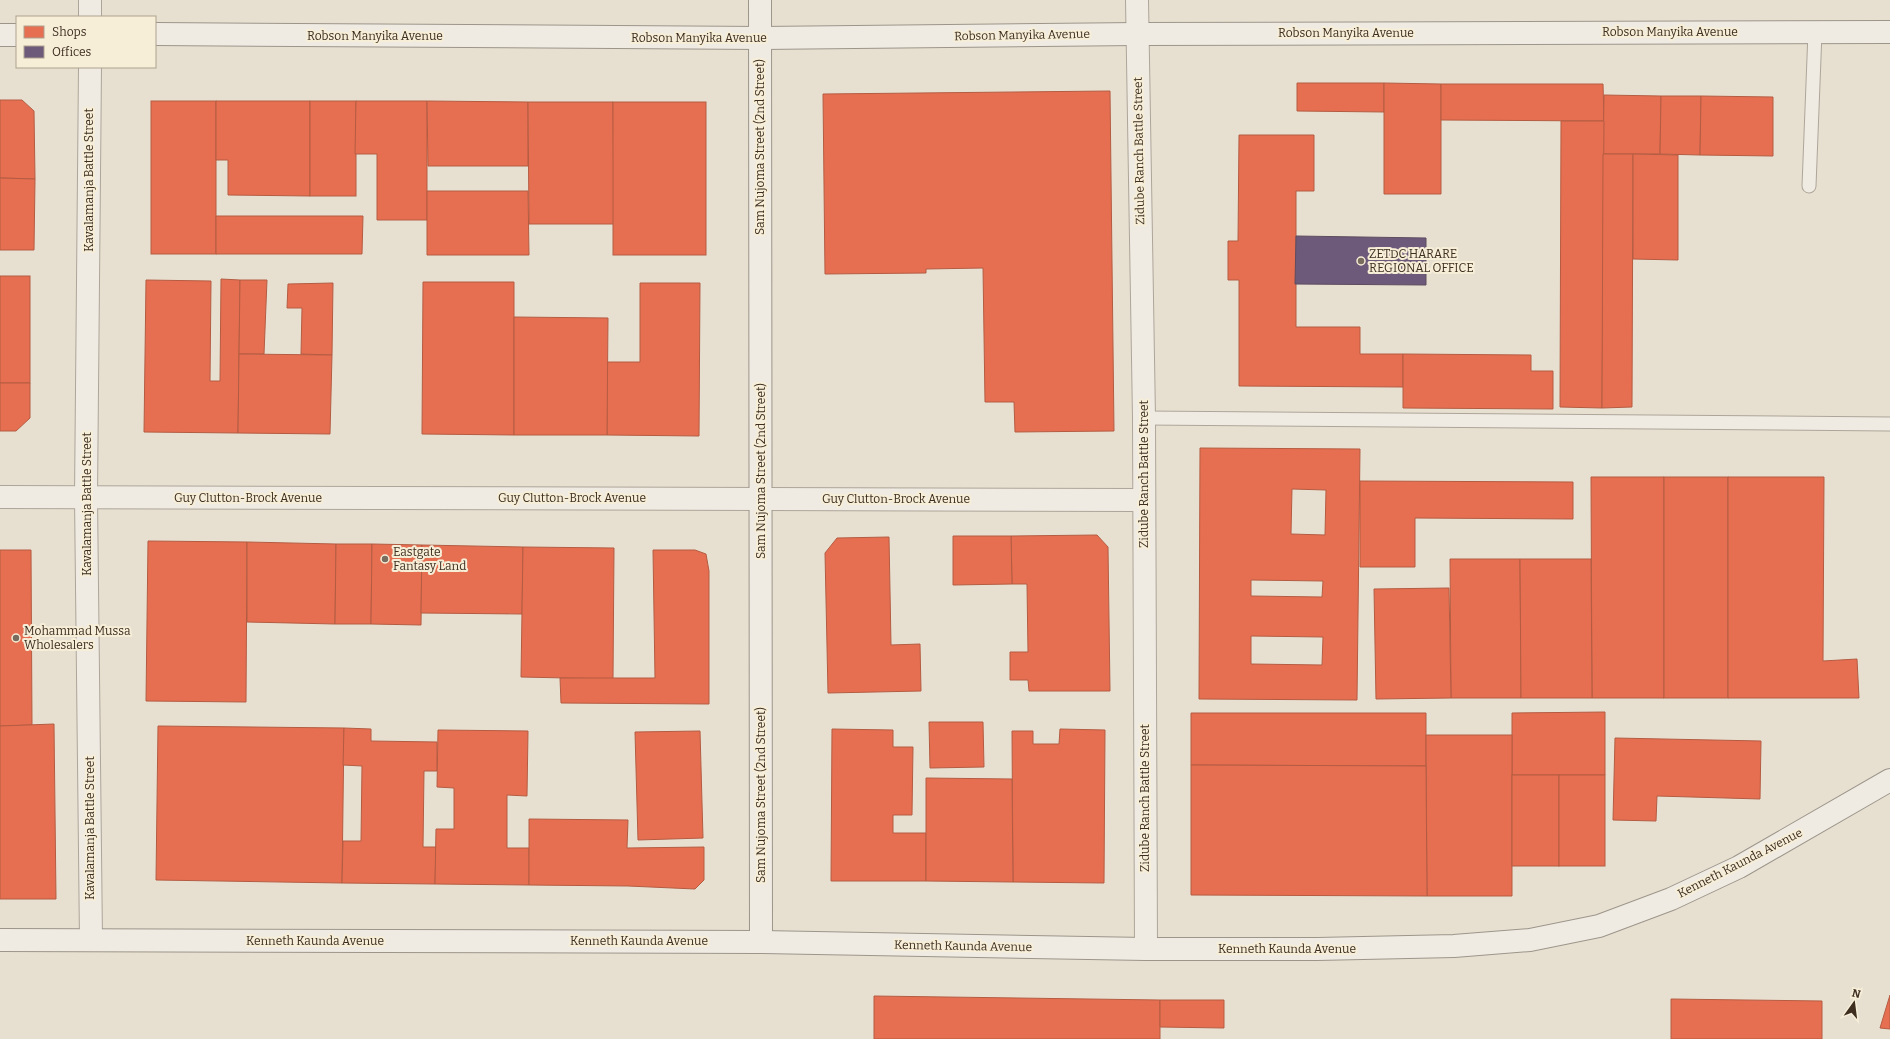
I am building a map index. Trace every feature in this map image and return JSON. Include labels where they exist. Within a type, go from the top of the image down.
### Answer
[{"type":"street","points":[[90,0],[90,16]]},
{"type":"street","name":"Sam Nujoma Street (2nd Street)","points":[[760,0],[762,499],[761,942]]},
{"type":"street","name":"Zidube Ranch Battle Street","points":[[1137,0],[1144,418],[1146,949]]},
{"type":"street","name":"Robson Manyika Avenue","points":[[156,34],[760,38],[1137,34],[1890,32]]},
{"type":"street","points":[[0,35],[16,35]]},
{"type":"street","name":"Kavalamanja Battle Street","points":[[90,68],[86,497],[91,940]]},
{"type":"street","name":"Guy Clutton-Brock Avenue","points":[[0,497],[1144,500]]},
{"type":"street","name":"Kenneth Kaunda Avenue","points":[[0,940],[761,942],[1146,949],[1317,949],[1454,946],[1530,940],[1599,926],[1671,899],[1739,867],[1890,780]]},
{"type":"lane","points":[[1809,186],[1815,32]]},
{"type":"lane","points":[[1144,418],[1890,424]]},
{"type":"building: Shops","points":[[1297,83],[1384,83],[1384,112],[1297,111]]},
{"type":"building: Shops","points":[[1384,83],[1441,84],[1441,194],[1384,194]]},
{"type":"building: Shops","points":[[1441,84],[1603,84],[1604,121],[1441,120]]},
{"type":"building: Shops","points":[[1110,91],[1114,431],[1015,432],[1014,402],[985,402],[983,268],[926,269],[926,273],[825,274],[823,94]]},
{"type":"building: Shops","points":[[1604,95],[1661,96],[1660,154],[1603,154]]},
{"type":"building: Shops","points":[[1661,96],[1701,96],[1700,155],[1660,154]]},
{"type":"building: Shops","points":[[1701,96],[1773,97],[1773,156],[1700,155]]},
{"type":"building: Shops","points":[[0,100],[22,100],[34,111],[35,179],[0,178]]},
{"type":"building: Shops","points":[[151,101],[216,101],[216,254],[151,254]]},
{"type":"building: Shops","points":[[216,101],[310,101],[310,196],[228,195],[228,160],[216,160]]},
{"type":"building: Shops","points":[[310,101],[356,101],[356,196],[310,196]]},
{"type":"building: Shops","points":[[356,101],[427,101],[427,220],[377,220],[377,154],[355,154]]},
{"type":"building: Shops","points":[[427,101],[528,102],[528,166],[428,166]]},
{"type":"building: Shops","points":[[528,102],[613,102],[614,224],[529,224]]},
{"type":"building: Shops","points":[[613,102],[706,102],[706,255],[613,255]]},
{"type":"building: Shops","points":[[1561,121],[1604,121],[1602,408],[1560,407]]},
{"type":"building: Shops","points":[[1239,135],[1314,135],[1314,191],[1296,191],[1296,327],[1360,327],[1360,354],[1403,354],[1403,387],[1239,386],[1239,280],[1228,280],[1228,241],[1238,241]]},
{"type":"building: Shops","points":[[1603,154],[1633,154],[1632,407],[1602,408]]},
{"type":"building: Shops","points":[[1633,154],[1678,155],[1678,260],[1633,259]]},
{"type":"building: Shops","points":[[0,178],[35,179],[34,250],[0,250]]},
{"type":"building: Shops","points":[[427,191],[528,191],[529,255],[427,255]]},
{"type":"building: Shops","points":[[216,216],[363,216],[362,254],[216,254]]},
{"type":"building: Shops","points":[[0,276],[30,276],[30,383],[0,383]]},
{"type":"building: Shops","points":[[221,279],[240,280],[238,433],[144,432],[146,280],[211,281],[210,381],[220,381]]},
{"type":"building: Shops","points":[[240,280],[267,280],[264,354],[239,354]]},
{"type":"building: Shops","points":[[423,282],[514,282],[514,435],[422,434]]},
{"type":"building: Shops","points":[[333,283],[332,355],[301,354],[302,308],[287,308],[288,284]]},
{"type":"building: Shops","points":[[640,283],[700,283],[699,436],[607,435],[607,362],[640,362]]},
{"type":"building: Shops","points":[[514,317],[608,318],[607,435],[514,435]]},
{"type":"building: Shops","points":[[239,354],[332,355],[330,434],[238,433]]},
{"type":"building: Shops","points":[[1403,354],[1531,355],[1531,371],[1553,371],[1553,409],[1403,408]]},
{"type":"building: Shops","points":[[0,383],[30,383],[30,418],[16,431],[0,431]]},
{"type":"building: Shops","points":[[1200,448],[1360,449],[1357,700],[1199,699]],"holes":[[[1292,489],[1326,490],[1325,535],[1291,534]],[[1251,580],[1323,581],[1322,597],[1251,596]],[[1251,636],[1323,637],[1322,665],[1251,664]]]},
{"type":"building: Shops","points":[[1591,477],[1664,477],[1664,698],[1592,698]]},
{"type":"building: Shops","points":[[1664,477],[1728,477],[1728,698],[1664,698]]},
{"type":"building: Shops","points":[[1728,477],[1824,477],[1823,661],[1857,659],[1859,698],[1728,698]]},
{"type":"building: Shops","points":[[1360,481],[1573,482],[1573,519],[1415,518],[1415,567],[1360,567]]},
{"type":"building: Shops","points":[[1097,535],[1108,547],[1110,691],[1029,691],[1028,680],[1010,680],[1010,652],[1028,652],[1027,584],[1012,584],[1011,536]]},
{"type":"building: Shops","points":[[953,536],[1011,536],[1012,584],[953,585]]},
{"type":"building: Shops","points":[[889,537],[891,645],[920,644],[921,691],[828,693],[825,553],[837,538]]},
{"type":"building: Shops","points":[[148,541],[247,542],[246,702],[146,701]]},
{"type":"building: Shops","points":[[247,542],[336,544],[335,624],[247,622]]},
{"type":"building: Shops","points":[[336,544],[372,544],[371,624],[335,624]]},
{"type":"building: Shops","points":[[372,544],[422,545],[421,625],[371,624]]},
{"type":"building: Shops","points":[[422,545],[523,547],[522,614],[421,613]]},
{"type":"building: Shops","points":[[523,547],[614,548],[613,679],[521,677]]},
{"type":"building: Shops","name":"Mohammad Mussa Wholesalers","points":[[0,550],[31,550],[32,725],[0,726]]},
{"type":"building: Shops","points":[[653,550],[695,550],[706,554],[709,571],[709,704],[561,703],[560,678],[655,678]]},
{"type":"building: Shops","points":[[1450,559],[1520,559],[1521,698],[1451,698]]},
{"type":"building: Shops","points":[[1520,559],[1591,559],[1592,698],[1521,698]]},
{"type":"building: Shops","points":[[1449,588],[1451,698],[1376,699],[1374,589]]},
{"type":"building: Shops","points":[[1605,712],[1605,775],[1512,775],[1512,713]]},
{"type":"building: Shops","points":[[1191,713],[1426,713],[1426,766],[1191,765]]},
{"type":"building: Shops","points":[[929,722],[983,722],[984,767],[930,768]]},
{"type":"building: Shops","points":[[54,724],[56,899],[0,899],[0,726]]},
{"type":"building: Shops","points":[[158,726],[344,728],[342,883],[156,880]]},
{"type":"building: Shops","points":[[344,728],[371,729],[371,741],[437,742],[437,771],[424,771],[423,847],[436,847],[435,884],[342,883],[343,841],[361,841],[362,766],[343,765]]},
{"type":"building: Shops","points":[[832,729],[893,730],[893,747],[913,747],[912,815],[893,815],[893,833],[926,833],[926,881],[831,881]]},
{"type":"building: Shops","points":[[1060,729],[1105,730],[1104,883],[1013,882],[1012,731],[1033,731],[1033,744],[1059,744]]},
{"type":"building: Shops","points":[[438,730],[528,731],[527,796],[507,795],[507,848],[529,848],[529,885],[435,884],[436,829],[454,829],[454,788],[437,787]]},
{"type":"building: Shops","points":[[700,731],[703,838],[638,840],[635,732]]},
{"type":"building: Shops","points":[[1426,735],[1512,735],[1512,896],[1427,896]]},
{"type":"building: Shops","points":[[1615,738],[1761,741],[1760,799],[1657,796],[1656,821],[1613,820]]},
{"type":"building: Shops","points":[[1191,765],[1426,766],[1427,896],[1191,895]]},
{"type":"building: Shops","points":[[1512,775],[1559,775],[1559,866],[1512,866]]},
{"type":"building: Shops","points":[[1559,775],[1605,775],[1605,866],[1559,866]]},
{"type":"building: Shops","points":[[926,778],[1012,779],[1013,882],[926,881]]},
{"type":"building: Shops","points":[[529,819],[628,820],[627,848],[704,847],[704,880],[695,889],[628,886],[529,885]]},
{"type":"building: Shops","points":[[1890,995],[1890,1029],[1880,1028]]},
{"type":"building: Shops","points":[[874,996],[1160,1000],[1160,1039],[874,1039]]},
{"type":"building: Shops","points":[[1671,999],[1822,1001],[1822,1039],[1671,1039]]},
{"type":"building: Shops","points":[[1160,1000],[1224,1000],[1224,1028],[1160,1027]]},
{"type":"building: Offices","name":"ZETDC HARARE REGIONAL OFFICE","points":[[1296,236],[1426,238],[1426,285],[1295,284]]},
{"type":"place","name":"ZETDC HARARE REGIONAL OFFICE","points":[[1361,261]]},
{"type":"place","name":"Eastgate Fantasy Land","points":[[385,559]]},
{"type":"place","name":"Mohammad Mussa Wholesalers","points":[[16,638]]}]
